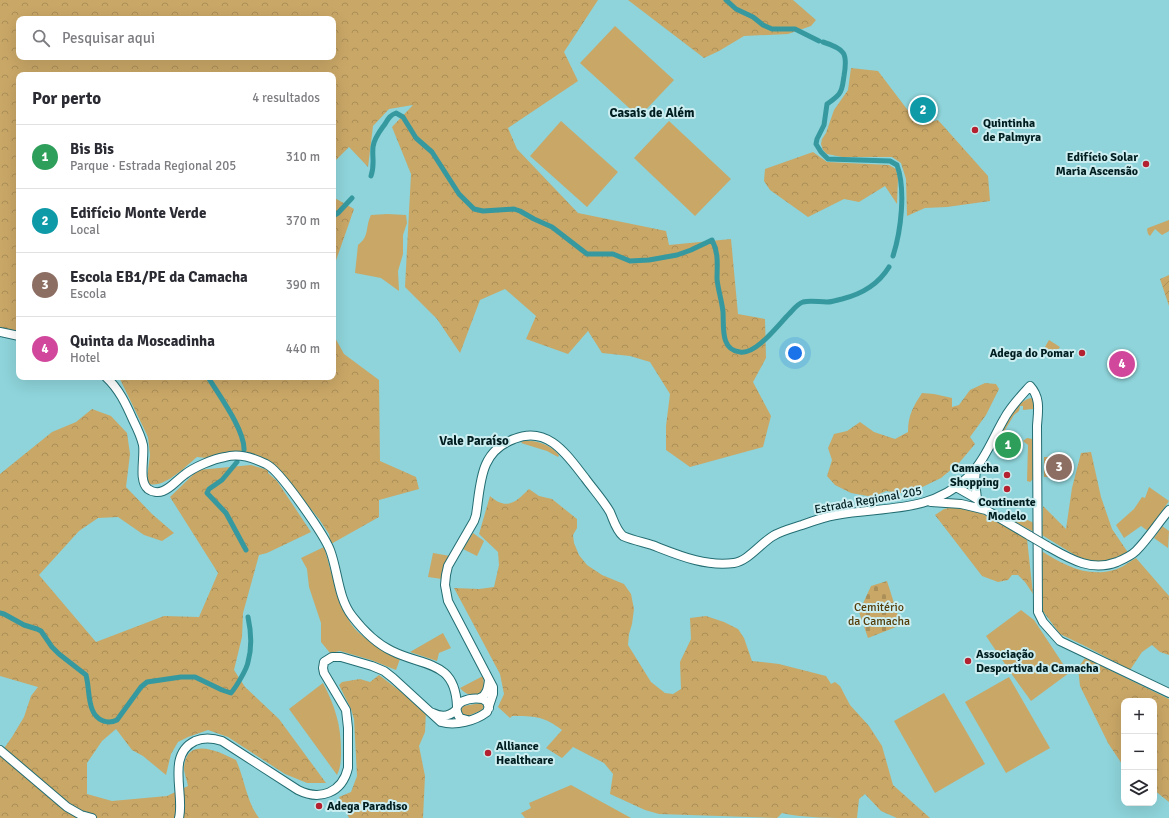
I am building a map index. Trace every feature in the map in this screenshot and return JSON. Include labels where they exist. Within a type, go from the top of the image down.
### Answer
[{"type":"main road","points":[[0,332],[16,335]]},
{"type":"main road","points":[[108,380],[120,394],[140,434],[144,453],[142,478],[146,487],[153,491],[163,491],[185,474],[216,459],[226,456],[242,456],[269,465],[283,479],[328,546],[343,599],[352,616],[369,634],[392,651],[430,664],[443,671],[449,677],[454,688],[459,694],[468,700]]},
{"type":"main road","name":"Estrada Regional 205","points":[[489,708],[493,689],[448,601],[445,585],[448,566],[476,515],[485,464],[491,454],[513,439],[524,436],[539,436],[560,447],[604,502],[623,536],[681,556],[713,563],[735,563],[742,560],[774,535],[815,520],[837,515],[901,508],[928,502],[956,487],[968,477],[976,467],[1012,406],[1030,386],[1035,392],[1038,404],[1038,612],[1043,622],[1060,641],[1169,693]]},
{"type":"main road","points":[[976,467],[975,480],[977,499]]},
{"type":"main road","points":[[956,487],[977,499],[986,510]]},
{"type":"main road","points":[[956,487],[957,496],[964,504]]},
{"type":"main road","points":[[964,504],[977,499]]},
{"type":"main road","points":[[928,502],[964,504],[986,510],[1064,556],[1086,565],[1104,566],[1126,558],[1136,551],[1169,510]]},
{"type":"main road","points":[[179,818],[181,806],[178,773],[180,760],[186,748],[190,744],[200,739],[212,738],[222,741],[298,790],[310,794],[324,794],[335,790],[339,786],[348,768],[348,728],[346,710],[324,673],[323,664],[329,658],[341,657],[384,671],[432,713],[439,721],[456,723],[486,713],[489,708],[487,702],[480,698]]},
{"type":"main road","points":[[432,713],[444,716],[449,715],[462,701],[484,696],[488,689],[489,680]]},
{"type":"main road","points":[[454,688],[460,718],[467,720]]},
{"type":"main road","points":[[0,750],[67,807],[81,815],[92,818]]},
{"type":"green space","points":[[0,0],[598,0],[564,52],[578,81],[508,128],[517,149],[578,213],[666,231],[669,245],[731,239],[738,314],[765,319],[766,358],[753,382],[771,416],[763,447],[690,467],[666,450],[666,426],[670,394],[650,362],[630,356],[602,353],[588,331],[568,354],[526,339],[536,316],[505,289],[480,300],[460,353],[437,319],[405,287],[411,174],[392,127],[413,105],[389,109],[373,126],[368,167],[349,147],[336,160],[336,72],[16,72],[16,332],[0,329]]},
{"type":"green space","points":[[628,0],[793,0],[816,20],[811,26],[788,34],[744,36],[704,58]]},
{"type":"green space","points":[[615,26],[674,80],[639,117],[580,63]]},
{"type":"green space","points":[[851,68],[878,71],[919,125],[938,120],[988,176],[990,201],[947,207],[925,208],[907,216],[906,179],[901,163],[892,157],[842,157],[827,154],[823,150],[821,144],[822,139],[826,133],[834,110],[848,90]]},
{"type":"green space","points":[[561,121],[618,172],[587,207],[530,156]]},
{"type":"green space","points":[[669,121],[731,179],[695,216],[634,158]]},
{"type":"green space","points":[[813,152],[827,162],[889,165],[896,169],[898,178],[897,204],[885,186],[859,202],[844,199],[808,217],[770,190],[764,181],[765,169]]},
{"type":"green space","points":[[336,199],[354,209],[336,260]]},
{"type":"green space","points":[[371,215],[406,215],[407,223],[403,235],[403,254],[398,271],[399,291],[381,278],[355,273],[358,245],[362,242],[366,235]]},
{"type":"green space","points":[[1169,220],[1169,231],[1162,235],[1155,229],[1150,236],[1148,234],[1148,228]]},
{"type":"green space","points":[[1169,275],[1169,306],[1160,279]]},
{"type":"green space","points":[[336,339],[344,354],[379,380],[380,461],[416,477],[419,489],[379,500],[379,517],[331,544],[329,534],[319,519],[275,465],[242,455],[216,459],[197,457],[167,481],[153,485],[147,483],[150,455],[148,437],[120,380],[336,380]]},
{"type":"green space","points":[[1049,340],[1060,347],[1051,358],[1043,355],[1042,352]]},
{"type":"green space","points":[[985,383],[996,384],[999,389],[986,415],[970,437],[975,444],[959,463],[941,478],[908,494],[886,491],[873,497],[851,493],[835,485],[827,476],[832,460],[828,448],[834,434],[847,431],[860,422],[874,432],[895,439],[908,432],[912,411],[922,393],[952,398],[952,407],[959,405],[970,390]]},
{"type":"green space","points":[[1031,398],[1034,399],[1033,409],[1023,410],[1023,406],[1020,406],[1019,411],[1014,415],[1005,430],[1006,433],[1002,431],[1018,407],[1026,400]]},
{"type":"green space","points":[[92,409],[111,416],[127,433],[130,454],[126,487],[152,514],[174,533],[162,541],[144,535],[118,517],[98,518],[79,531],[39,575],[96,642],[164,616],[199,617],[218,573],[170,497],[198,470],[251,465],[268,470],[268,473],[277,481],[311,532],[267,553],[259,555],[243,613],[242,637],[234,670],[245,687],[279,719],[326,783],[307,783],[285,774],[228,737],[208,730],[178,742],[171,754],[166,775],[143,756],[132,750],[116,729],[102,741],[87,763],[87,794],[112,801],[167,796],[188,786],[184,768],[186,758],[191,752],[197,749],[213,750],[236,760],[251,805],[259,818],[0,818],[0,754],[24,717],[31,696],[38,687],[0,676],[0,474],[52,432],[76,422]]},
{"type":"green space","points":[[1027,438],[1033,439],[1033,479],[1030,482],[1027,481],[1028,445],[1023,441]]},
{"type":"green space","points":[[523,441],[532,441],[550,447],[559,455],[558,457],[547,451],[521,443]]},
{"type":"green space","points":[[1091,452],[1101,497],[1112,529],[1129,554],[1100,563],[1078,557],[1042,535],[1043,506],[1066,529],[1072,488],[1081,453]]},
{"type":"green space","points":[[1044,457],[1059,457],[1059,476],[1044,477]]},
{"type":"green space","points":[[1149,487],[1169,501],[1148,531],[1141,526],[1124,538],[1116,525],[1134,509],[1142,497],[1145,498]]},
{"type":"green space","points":[[529,489],[539,496],[552,499],[577,519],[577,528],[573,535],[574,543],[579,555],[587,565],[602,575],[624,584],[631,594],[634,609],[628,645],[651,682],[665,693],[673,694],[681,689],[680,662],[691,639],[690,618],[706,616],[724,622],[738,629],[744,638],[752,661],[779,664],[826,676],[831,684],[835,682],[840,686],[850,705],[869,726],[882,746],[893,785],[930,818],[897,818],[881,811],[865,794],[859,799],[857,818],[809,817],[782,813],[777,818],[659,814],[645,810],[610,794],[613,774],[604,763],[573,747],[562,758],[546,748],[562,730],[544,719],[527,716],[512,716],[510,718],[498,707],[504,694],[500,674],[454,588],[479,589],[494,587],[499,565],[498,552],[479,534],[490,496],[496,501],[506,504],[520,498]]},
{"type":"green space","points":[[958,506],[985,515],[1027,539],[1033,594],[1018,575],[1012,575],[1008,580],[998,582],[982,576],[935,515],[944,509]]},
{"type":"green space","points":[[1017,515],[1036,524],[1036,533],[1013,521]]},
{"type":"green space","points":[[1162,526],[1169,531],[1168,548],[1154,538]]},
{"type":"green space","points":[[473,533],[484,541],[477,556],[463,549]]},
{"type":"green space","points":[[324,547],[337,592],[346,616],[358,632],[368,640],[400,659],[396,670],[371,660],[340,651],[330,653],[321,642],[321,623],[309,587],[307,569],[301,558]]},
{"type":"green space","points":[[1040,550],[1066,565],[1084,571],[1094,572],[1104,572],[1117,569],[1136,558],[1169,596],[1169,655],[1160,652],[1152,645],[1142,652],[1130,670],[1060,634],[1042,610]]},
{"type":"green space","points":[[433,553],[450,556],[442,579],[428,577]]},
{"type":"green space","name":"Cemitério da Camacha","points":[[887,581],[901,625],[868,638],[859,612],[871,586]]},
{"type":"green space","points":[[1021,610],[1034,620],[1069,673],[1031,701],[986,636]]},
{"type":"green space","points":[[443,633],[451,648],[439,653],[437,661],[410,652]]},
{"type":"green space","points":[[1085,658],[1169,699],[1169,802],[1157,792],[1157,698],[1121,698],[1121,762],[1108,743],[1080,686],[1078,668]]},
{"type":"green space","points":[[379,675],[426,711],[425,732],[419,746],[425,776],[423,818],[349,818],[339,797],[351,792],[357,776],[354,719],[351,709],[339,685],[342,682],[360,679],[370,682]]},
{"type":"green space","points":[[483,676],[484,685],[481,693],[469,695],[460,688]]},
{"type":"green space","points":[[1009,677],[1050,748],[1006,773],[965,702]]},
{"type":"green space","points":[[323,683],[334,708],[340,733],[341,760],[337,775],[289,709]]},
{"type":"green space","points":[[944,693],[985,764],[935,793],[894,721]]},
{"type":"green space","points":[[481,703],[484,706],[482,710],[468,716],[462,714],[461,710],[463,706]]},
{"type":"green space","points":[[571,785],[631,818],[525,818],[521,813],[531,808],[529,803]]},
{"type":"waterway","points":[[726,0],[736,9],[753,17],[763,25],[772,29],[795,29],[819,41]]},
{"type":"waterway","points":[[823,42],[840,50],[843,53],[846,62],[843,85],[839,94],[827,104],[824,125],[816,144],[828,159],[890,161],[897,165],[900,175],[902,198],[900,223],[893,256]]},
{"type":"waterway","points":[[371,176],[373,168],[373,147],[375,141],[388,119],[396,113],[403,117],[416,138],[432,152],[459,194],[474,209],[483,211],[514,209],[552,227],[587,254],[613,254],[630,261],[649,260],[677,255],[712,240],[717,254],[717,279],[723,312],[724,336],[729,347],[740,352],[746,352],[760,344],[795,307],[801,303],[809,301],[831,302],[849,297],[875,284],[889,267]]},
{"type":"waterway","points":[[336,214],[352,198]]},
{"type":"waterway","points":[[210,380],[236,423],[243,442],[244,450]]},
{"type":"waterway","points":[[237,462],[222,480],[209,489],[207,493],[226,513],[246,550]]},
{"type":"waterway","points":[[0,613],[24,625],[41,631],[59,654],[86,675],[92,709],[99,719],[106,722],[117,720],[141,687],[147,682],[181,677],[195,677],[231,693],[244,673],[249,657],[251,640],[248,617]]},
{"type":"place","name":"Edifício Monte Verde","points":[[923,110]]},
{"type":"place","name":"Quintinha de Palmyra","points":[[975,130]]},
{"type":"place","name":"Edifício Solar Maria Ascensão","points":[[1146,164]]},
{"type":"place","name":"Adega do Pomar","points":[[1082,353]]},
{"type":"place","name":"Quinta da Moscadinha","points":[[1122,364]]},
{"type":"place","name":"Bis Bis","points":[[1008,445]]},
{"type":"place","name":"Escola EB1/PE da Camacha","points":[[1059,467]]},
{"type":"place","name":"Camacha Shopping","points":[[1007,475]]},
{"type":"place","name":"Continente Modelo","points":[[1007,489]]},
{"type":"place","name":"Associação Desportiva da Camacha","points":[[968,661]]},
{"type":"place","name":"Alliance Healthcare","points":[[488,753]]},
{"type":"place","name":"Adega Paradiso","points":[[319,806]]},
{"type":"district","name":"Casais de Além","points":[[652,112]]},
{"type":"district","name":"Vale Paraíso","points":[[474,440]]}]
